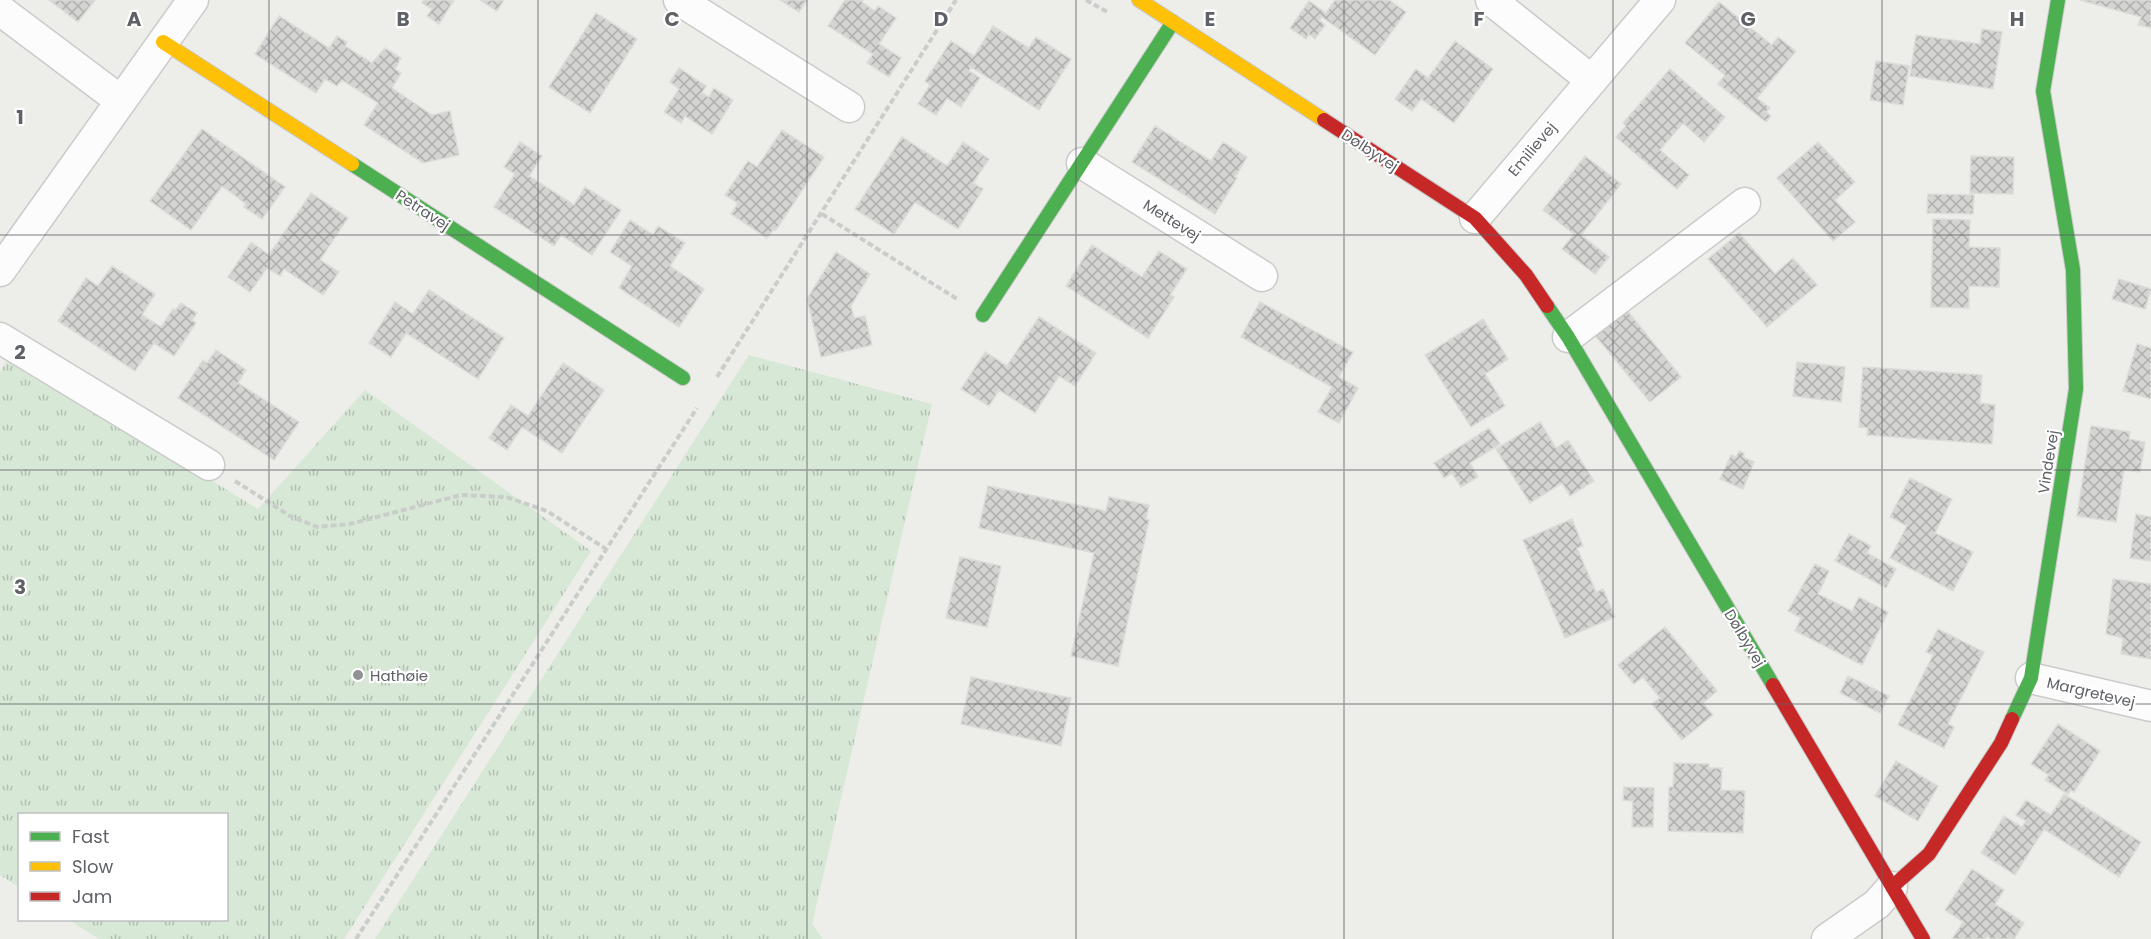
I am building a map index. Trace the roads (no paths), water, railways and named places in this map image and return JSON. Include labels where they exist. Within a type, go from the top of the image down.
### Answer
[{"type":"street","points":[[0,271],[193,0]]},
{"type":"street","points":[[679,0],[849,107]]},
{"type":"street","name":"Dølbyvej","points":[[1138,0],[1475,218],[1526,275],[1568,337],[1923,939]]},
{"type":"street","points":[[1491,0],[1590,79]]},
{"type":"street","name":"Emilievej","points":[[1475,218],[1590,79],[1660,0]]},
{"type":"street","name":"Vindevej","points":[[1892,887],[1929,854],[1970,793],[2001,743],[2031,678],[2076,389],[2073,270],[2043,91],[2058,0]]},
{"type":"street","points":[[0,10],[121,101]]},
{"type":"street","points":[[983,315],[1173,22]]},
{"type":"street","name":"Petravej","points":[[163,42],[683,378]]},
{"type":"street","name":"Mettevej","points":[[1082,163],[1262,276]]},
{"type":"street","points":[[1568,337],[1745,203]]},
{"type":"street","points":[[0,338],[209,465]]},
{"type":"street","name":"Margretevej","points":[[2031,678],[2151,706]]},
{"type":"street","points":[[1827,939],[1877,904],[1892,887]]},
{"type":"place","name":"Hathøie","points":[[358,675]]}]
